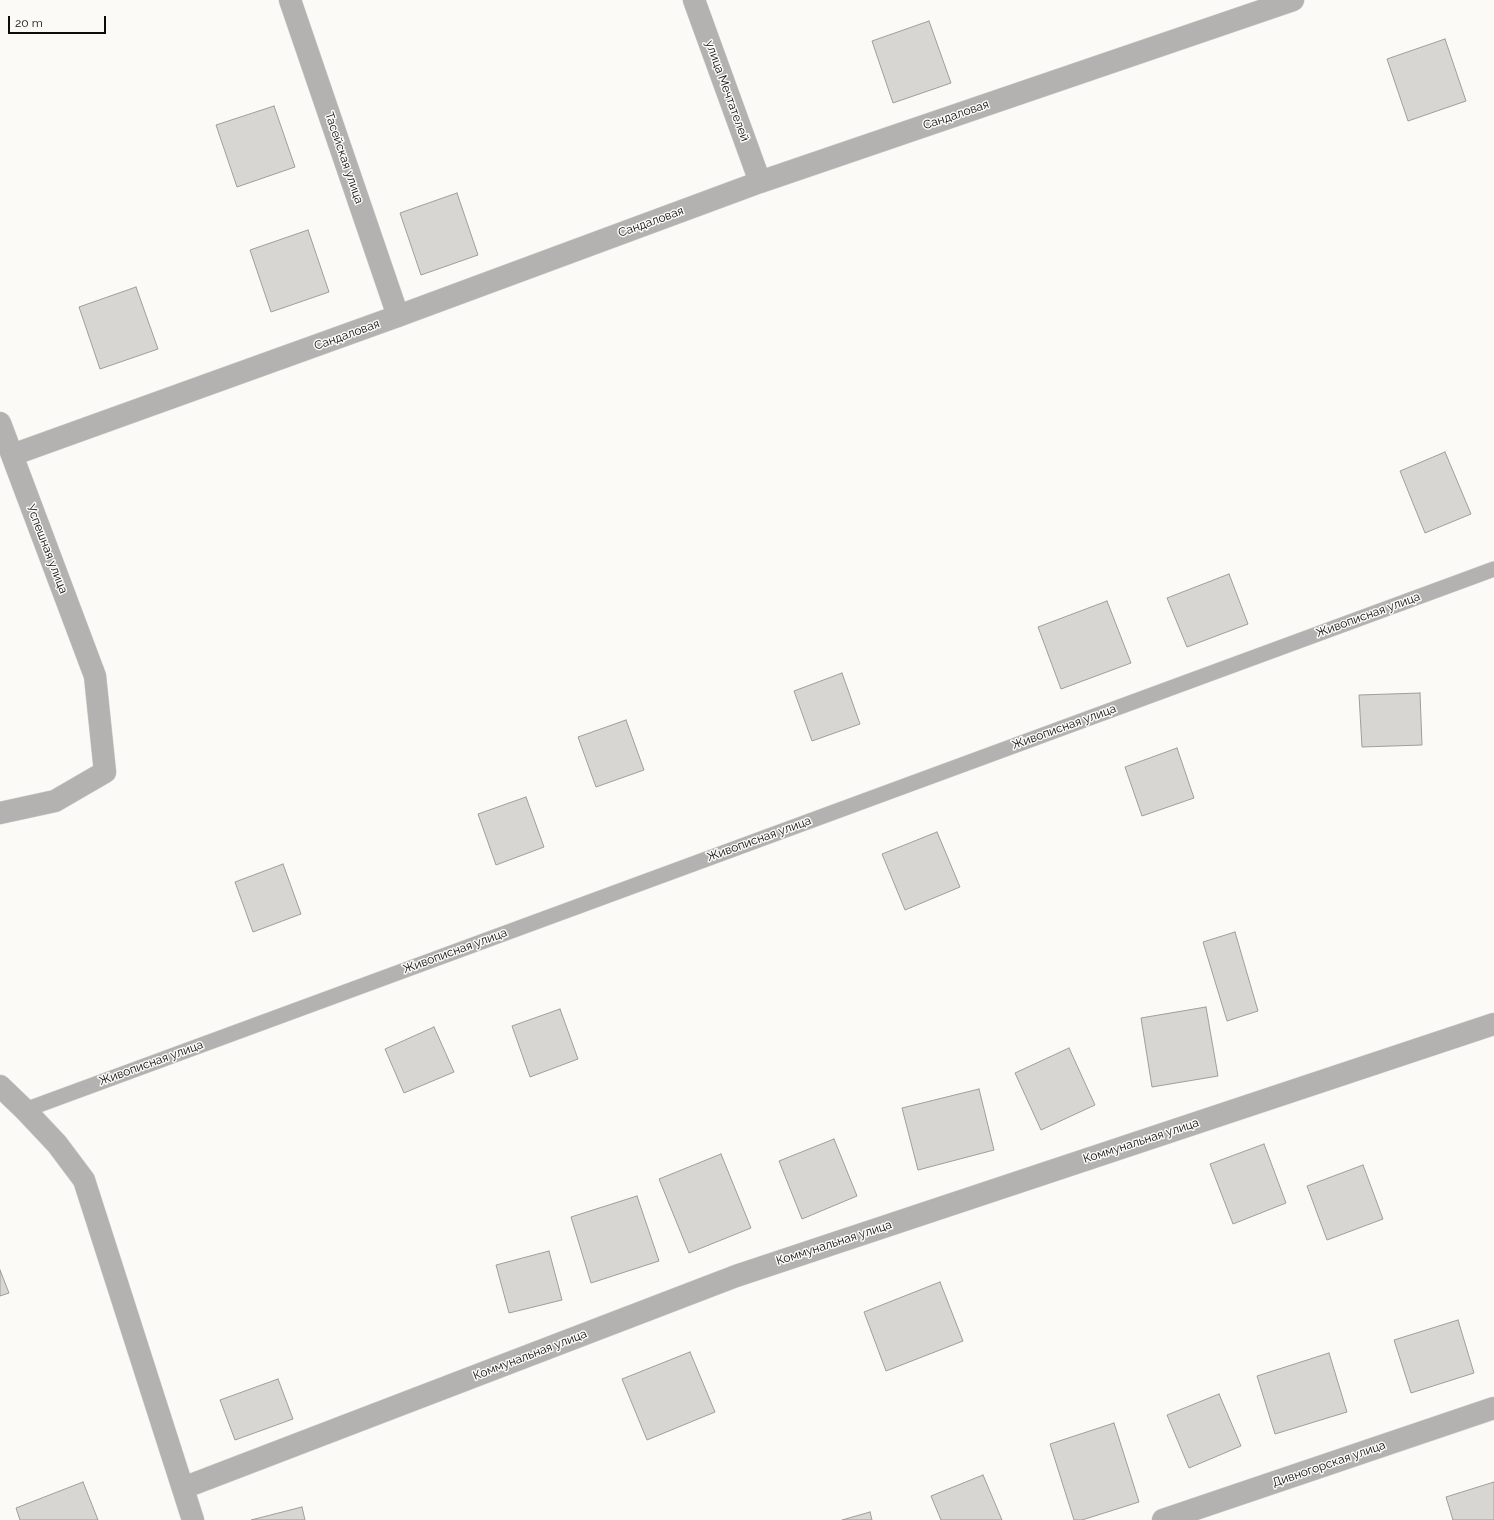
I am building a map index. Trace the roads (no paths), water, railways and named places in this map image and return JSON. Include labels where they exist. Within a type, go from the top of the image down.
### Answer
[{"type":"street","name":"Тасейская улица","points":[[290,0],[398,316]]},
{"type":"street","name":"улица Мечтателей","points":[[694,0],[760,182]]},
{"type":"street","name":"Сандаловая","points":[[12,455],[398,316],[760,182],[1294,0]]},
{"type":"street","name":"Успешная улица","points":[[0,423],[95,676],[105,772],[55,801],[0,813]]},
{"type":"street","name":"Коммунальная улица","points":[[183,1488],[736,1276],[1494,1024]]},
{"type":"street","points":[[0,1086],[57,1144],[84,1180],[193,1520]]},
{"type":"street","name":"Дивногорская улица","points":[[1163,1520],[1494,1408]]},
{"type":"lane","name":"Живописная улица","points":[[25,1110],[1494,569]]}]
